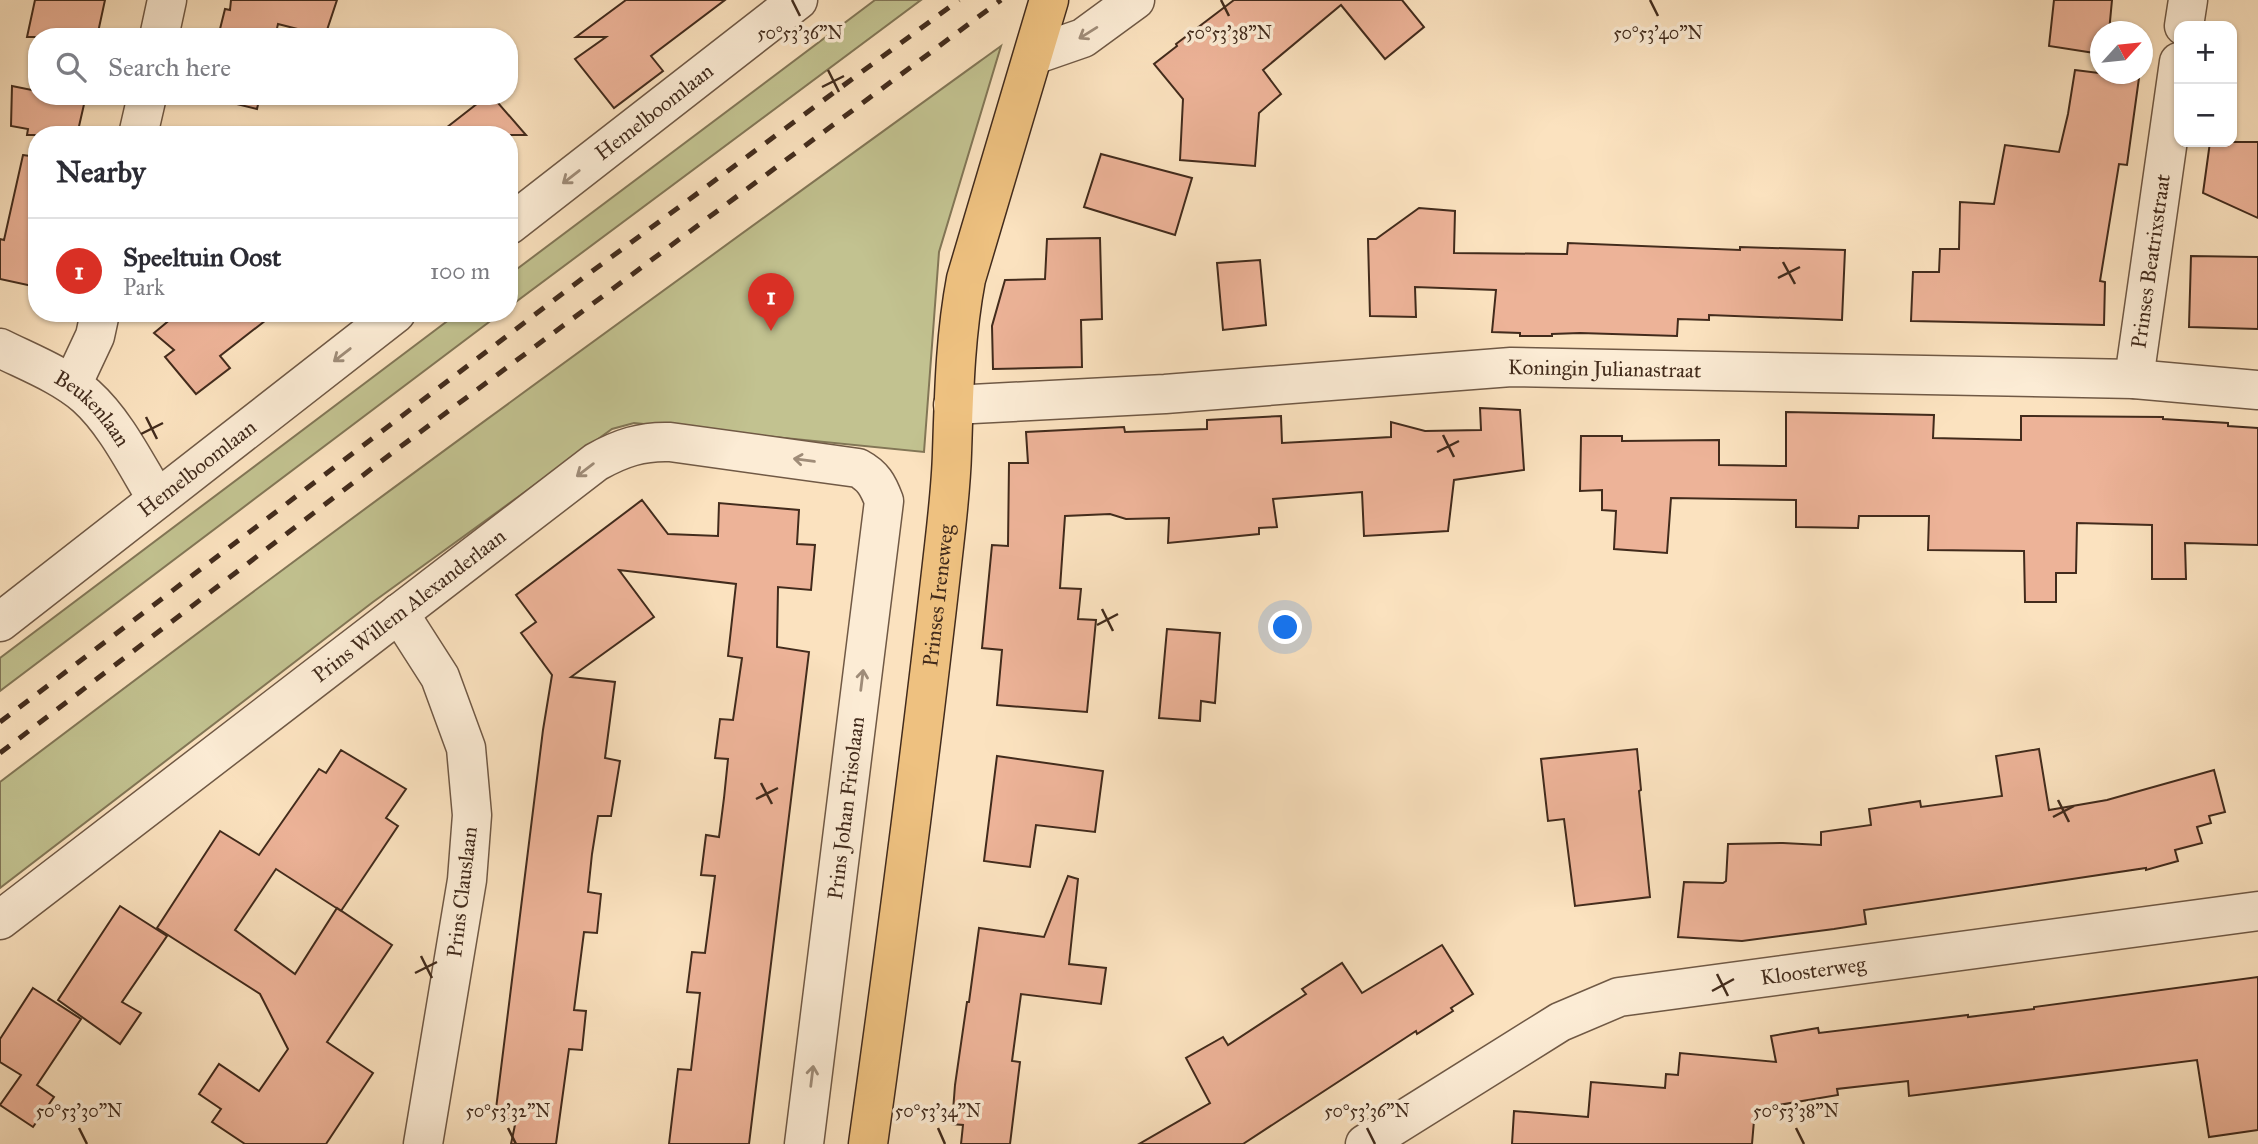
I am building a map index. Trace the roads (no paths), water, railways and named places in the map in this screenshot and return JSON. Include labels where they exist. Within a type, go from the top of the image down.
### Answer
[{"type":"main road","name":"Prinses Ireneweg","points":[[868,1144],[898,930],[942,563],[952,456],[957,337],[966,279],[1049,0]]},
{"type":"street","points":[[161,28],[167,0]]},
{"type":"street","name":"Hemelboomlaan","points":[[518,218],[799,0]]},
{"type":"street","points":[[1034,55],[1083,38],[1135,0]]},
{"type":"street","points":[[2185,21],[2188,0]]},
{"type":"street","name":"Prinses Beatrixstraat","points":[[2134,379],[2176,84]]},
{"type":"street","points":[[140,126],[144,105]]},
{"type":"street","points":[[72,385],[98,322]]},
{"type":"street","name":"Hemelboomlaan","points":[[0,622],[384,322]]},
{"type":"street","name":"Beukenlaan","points":[[0,348],[72,385],[102,413],[158,499]]},
{"type":"street","name":"Koningin Julianastraat","points":[[953,405],[1165,394],[1511,367],[2134,379],[2258,390]]},
{"type":"street","name":"Prins Willem Alexanderlaan","points":[[0,920],[596,462],[630,445],[652,441],[858,468],[870,475]]},
{"type":"street","name":"Prins Johan Frisolaan","points":[[804,1144],[882,521],[884,500],[870,475]]},
{"type":"street","name":"Prins Clauslaan","points":[[399,613],[440,677],[466,748],[472,816],[467,880],[423,1144]]},
{"type":"street","name":"Kloosterweg","points":[[1365,1144],[1560,1022],[1619,997],[2258,911]]},
{"type":"railway","points":[[0,722],[583,278],[959,0]]},
{"type":"railway","points":[[0,753],[396,450],[1001,0]]},
{"type":"place","name":"Speeltuin Oost","points":[[771,331]]}]
